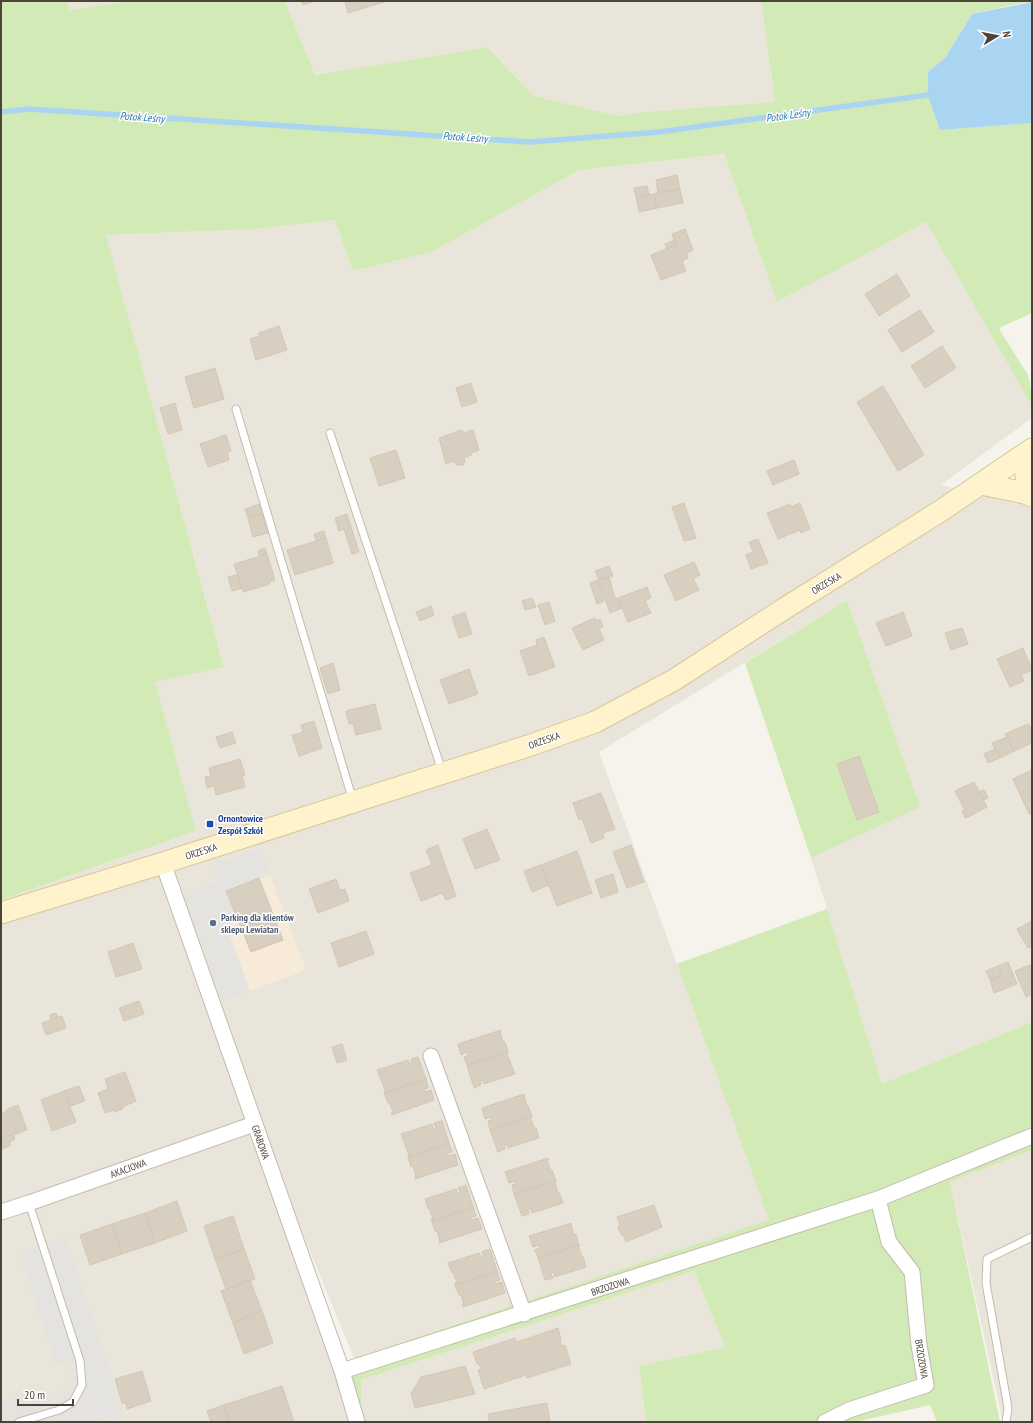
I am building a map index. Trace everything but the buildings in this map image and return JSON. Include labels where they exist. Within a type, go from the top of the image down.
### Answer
[{"type":"street","name":"ORZESKA","points":[[1,913],[163,863],[531,745],[595,722],[667,684],[981,484],[1028,452]]},
{"type":"street","points":[[1028,452],[1026,475],[1032,491]]},
{"type":"street","points":[[981,484],[1025,493],[1032,496]]},
{"type":"street","name":"GRABOWA","points":[[163,863],[342,1372],[356,1422]]},
{"type":"street","points":[[431,1056],[524,1314]]},
{"type":"street","name":"AKACJOWA","points":[[1,1212],[254,1124]]},
{"type":"street","name":"BRZOZOWA","points":[[342,1372],[878,1199],[1032,1136]]},
{"type":"street","name":"BRZOZOWA","points":[[825,1422],[849,1410],[926,1385],[919,1345],[912,1272],[889,1242],[878,1199]]},
{"type":"lane","points":[[236,409],[353,802]]},
{"type":"lane","points":[[330,433],[442,773]]},
{"type":"lane","points":[[19,1422],[59,1410],[73,1402],[82,1384],[80,1361],[29,1203]]},
{"type":"lane","points":[[1006,1422],[1008,1408],[986,1283],[987,1259],[1032,1237]]},
{"type":"shaded area","points":[[67,1],[131,1],[70,10]]},
{"type":"shaded area","points":[[285,1],[761,1],[775,102],[643,112],[619,116],[534,96],[487,47],[315,75]]},
{"type":"shaded area","points":[[724,154],[777,302],[926,222],[1032,406],[1032,418],[941,485],[1028,505],[1032,509],[1032,1022],[882,1084],[811,858],[919,807],[847,600],[599,752],[770,1220],[354,1358],[252,1111],[360,1422],[1,1422],[1,900],[196,831],[155,682],[224,666],[106,235],[257,229],[336,220],[353,271],[432,252],[579,170]]},
{"type":"shaded area","name":"Parking dla klientów sklepu Lewiatan","points":[[260,848],[270,875],[226,892],[236,916],[228,930],[250,991],[222,1001],[185,899],[192,892],[218,882],[213,865]]},
{"type":"shaded area","points":[[270,875],[306,970],[250,991],[228,930],[226,891]]},
{"type":"shaded area","points":[[1032,1150],[1032,1422],[1003,1422],[950,1182]]},
{"type":"shaded area","points":[[65,1237],[125,1417],[112,1421],[110,1418],[96,1422],[1,1422],[1,1404],[40,1392],[43,1402],[58,1397],[67,1389],[71,1378],[71,1359],[56,1365],[20,1253]]},
{"type":"shaded area","points":[[694,1271],[725,1347],[639,1366],[646,1422],[361,1422],[361,1380]]},
{"type":"green space","points":[[1,1],[67,1],[70,10],[131,1],[285,1],[315,75],[487,47],[534,96],[619,116],[643,112],[775,102],[761,1],[1032,1],[972,14],[945,58],[928,72],[940,130],[1032,123],[1032,313],[999,328],[1028,375],[1032,394],[1032,406],[926,222],[777,302],[724,154],[579,170],[432,252],[353,271],[335,220],[257,229],[106,235],[224,667],[155,682],[196,831],[1,900]]},
{"type":"green space","points":[[847,600],[920,807],[811,858],[745,663]]},
{"type":"green space","points":[[827,909],[882,1084],[1032,1022],[1032,1150],[950,1182],[1000,1422],[937,1422],[930,1405],[855,1422],[646,1422],[639,1366],[725,1347],[694,1271],[361,1380],[361,1422],[342,1372],[354,1358],[769,1220],[677,964]]},
{"type":"water","points":[[1032,2],[1032,123],[940,130],[928,95],[928,72],[945,58],[972,14]]},
{"type":"waterway","name":"Potok Leśny","points":[[1,112],[29,109],[530,142],[659,132],[928,95]]},
{"type":"place","name":"Ornontowice Zespół Szkół","points":[[210,824]]},
{"type":"place","name":"Parking dla klientów sklepu Lewiatan","points":[[213,923]]}]
